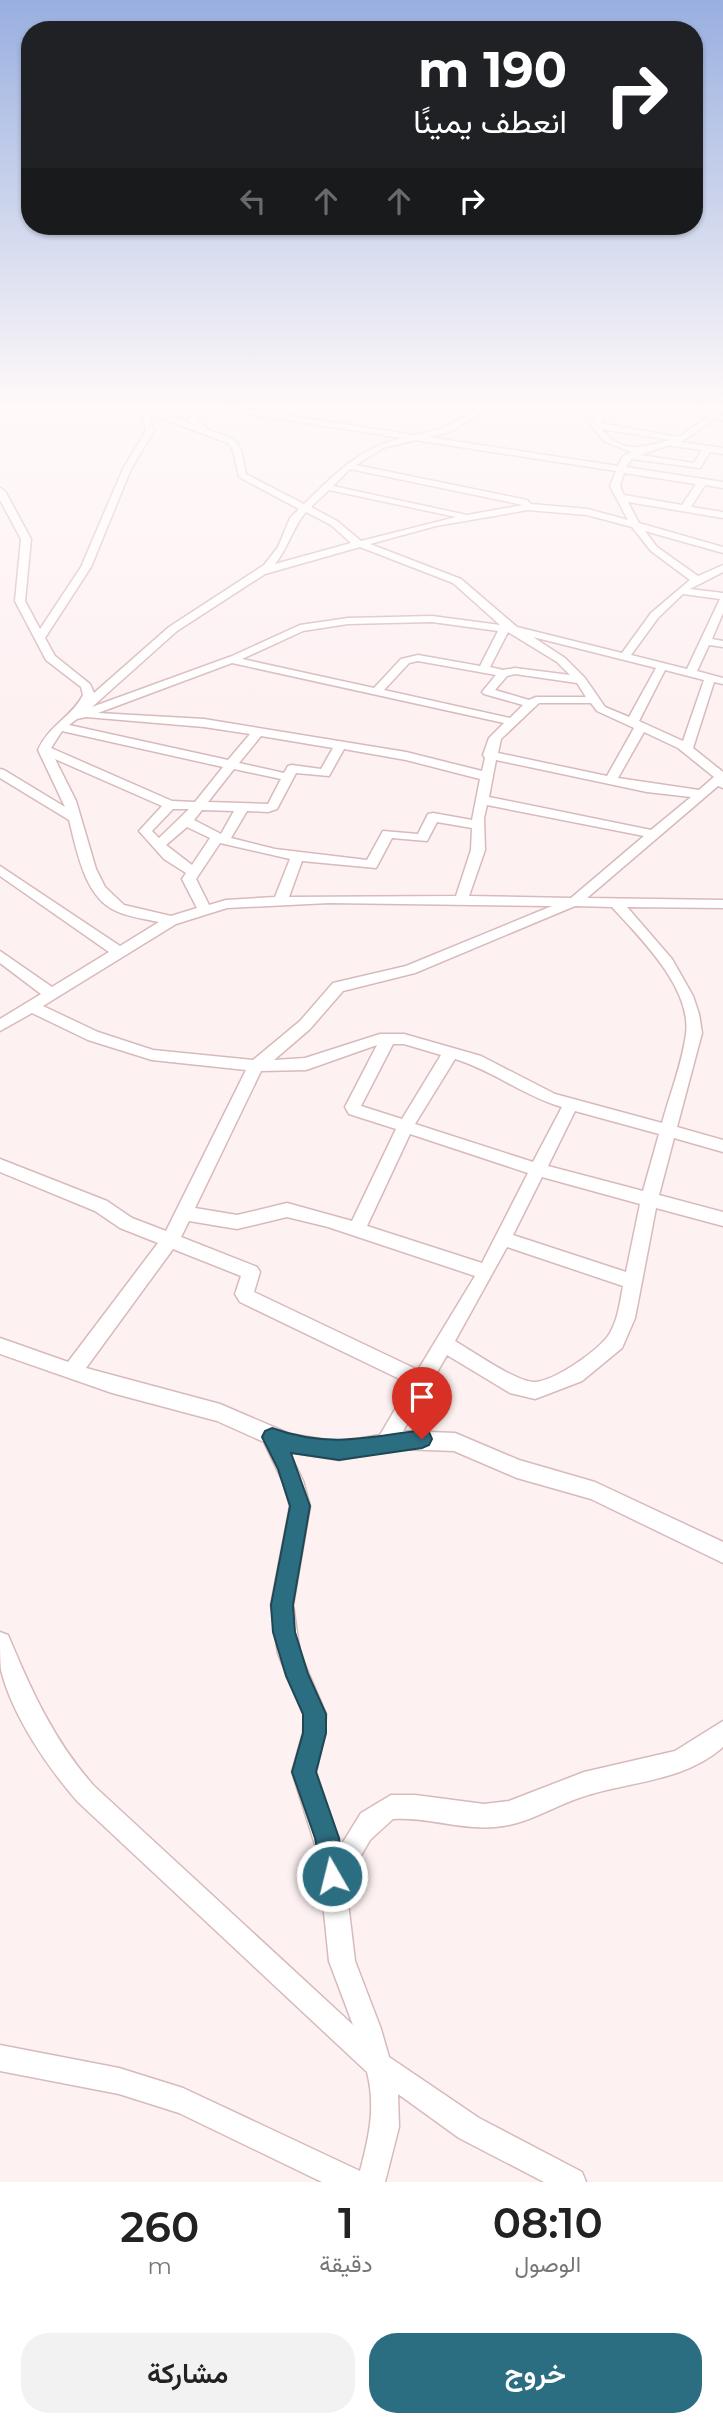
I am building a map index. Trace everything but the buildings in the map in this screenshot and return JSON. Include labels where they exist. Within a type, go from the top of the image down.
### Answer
[{"type":"street","points":[[10,508],[26,536],[19,596],[54,663],[88,690],[89,698],[79,714]]},
{"type":"street","points":[[40,637],[86,567],[94,541],[112,508]]},
{"type":"street","points":[[427,508],[474,518]]},
{"type":"street","points":[[261,572],[435,523],[521,508],[588,512],[723,550]]},
{"type":"street","points":[[628,508],[635,524],[654,549],[697,580]]},
{"type":"street","points":[[680,508],[723,515]]},
{"type":"street","points":[[44,750],[60,727],[79,714],[173,629],[261,572],[280,552],[293,521],[304,509],[341,528],[353,541],[450,577],[510,630],[555,655],[581,680],[594,700],[607,713],[687,748],[723,780],[700,794],[574,902],[410,970],[343,984],[305,1025],[256,1066],[171,1239],[72,1371]]},
{"type":"street","points":[[625,656],[648,620],[681,591],[723,568]]},
{"type":"street","points":[[681,591],[723,598],[691,673]]},
{"type":"street","points":[[79,714],[231,660],[300,628],[348,621],[432,620],[510,630],[717,680],[687,748]]},
{"type":"street","points":[[484,669],[510,630]]},
{"type":"street","points":[[706,641],[723,644]]},
{"type":"street","points":[[377,691],[410,659],[440,660],[503,673],[515,671],[581,680]]},
{"type":"street","points":[[231,660],[510,721]]},
{"type":"street","points":[[610,781],[662,666]]},
{"type":"street","points":[[503,673],[488,692],[531,704]]},
{"type":"street","points":[[461,901],[478,850],[478,825],[485,776],[495,738],[510,721],[538,700],[594,700]]},
{"type":"street","points":[[79,714],[190,722],[406,756],[485,776]]},
{"type":"street","points":[[60,727],[287,777]]},
{"type":"street","points":[[159,844],[186,821],[257,733]]},
{"type":"street","points":[[44,750],[170,805],[195,808],[271,807],[293,769],[324,773],[339,747]]},
{"type":"street","points":[[44,750],[70,801],[89,869],[108,900],[129,912],[171,920]]},
{"type":"street","points":[[489,755],[610,781],[700,794]]},
{"type":"street","points":[[0,773],[74,818]]},
{"type":"street","points":[[483,800],[653,834]]},
{"type":"street","points":[[170,805],[145,830],[169,856],[192,872]]},
{"type":"street","points":[[204,908],[189,882],[192,872],[243,807]]},
{"type":"street","points":[[186,821],[221,838],[298,855],[372,865],[387,834],[423,838],[433,817],[478,825]]},
{"type":"street","points":[[281,900],[298,855]]},
{"type":"street","points":[[0,870],[117,951]]},
{"type":"street","points":[[0,1026],[117,951],[171,920],[204,908],[281,900],[723,904]]},
{"type":"street","points":[[444,1344],[517,1387],[535,1391],[575,1374],[615,1342],[626,1318],[650,1197],[692,1046],[694,1021],[676,974],[616,902]]},
{"type":"street","points":[[0,956],[51,993]]},
{"type":"street","points":[[30,1006],[93,1036],[152,1055],[256,1066],[306,1064],[389,1038],[452,1051],[495,1069],[537,1092],[570,1104],[723,1146]]},
{"type":"street","points":[[389,1038],[353,1109],[539,1170],[650,1197],[723,1219]]},
{"type":"street","points":[[357,1229],[405,1127],[452,1051]]},
{"type":"street","points":[[386,1443],[486,1272],[570,1104]]},
{"type":"street","points":[[0,1165],[101,1206],[125,1223],[251,1272],[244,1294],[247,1297],[422,1381]]},
{"type":"street","points":[[184,1213],[237,1222],[287,1210],[357,1229],[486,1272]]},
{"type":"street","points":[[503,1238],[633,1282]]},
{"type":"street","points":[[0,1346],[72,1371],[220,1413],[289,1443],[339,1451],[422,1439],[468,1446],[517,1469],[595,1491],[723,1553]]},
{"type":"street","points":[[272,1437],[288,1466],[300,1506],[282,1605],[289,1654],[315,1714],[314,1733],[304,1772],[327,1838],[342,1961],[378,2065],[385,2097],[385,2127],[371,2182]]},
{"type":"street","points":[[0,1643],[45,1741],[86,1794],[378,2065],[468,2128],[572,2182]]},
{"type":"street","points":[[334,1897],[350,1850],[363,1827],[391,1807],[462,1816],[516,1812],[585,1784],[676,1764],[704,1749],[723,1732]]},
{"type":"street","points":[[0,2058],[119,2081],[183,2101],[352,2182]]},
{"type":"route","points":[[332,1876],[327,1838],[304,1772],[314,1733],[315,1714],[300,1684],[284,1632],[282,1605],[300,1506],[288,1466],[272,1437],[289,1443],[339,1451],[422,1439]]}]
